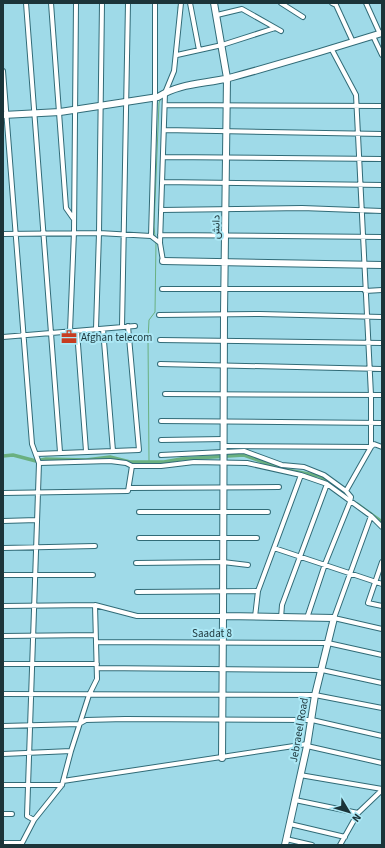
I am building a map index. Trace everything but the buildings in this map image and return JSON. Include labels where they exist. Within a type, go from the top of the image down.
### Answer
[{"type":"main road","name":"دانش","points":[[214,3],[227,78],[227,131],[225,157],[226,236],[224,314],[224,487],[222,536],[224,590],[222,758]]},
{"type":"main road","points":[[5,115],[60,112],[156,98],[190,84],[227,78],[378,34]]},
{"type":"main road","points":[[163,261],[382,265]]},
{"type":"main road","points":[[223,616],[334,618]]},
{"type":"main road","name":"Jebraeel Road","points":[[285,842],[307,745],[315,695],[334,618]]},
{"type":"street","points":[[26,3],[60,452]]},
{"type":"street","points":[[51,3],[66,208],[73,218]]},
{"type":"street","points":[[70,331],[74,232],[76,3]]},
{"type":"street","points":[[96,329],[99,233],[102,3]]},
{"type":"street","points":[[122,327],[128,103],[128,3]]},
{"type":"street","points":[[151,236],[156,98],[155,3]]},
{"type":"street","points":[[163,261],[160,235],[165,93],[174,72],[177,55],[180,3]]},
{"type":"street","points":[[190,3],[199,50]]},
{"type":"street","points":[[281,3],[303,17]]},
{"type":"street","points":[[332,3],[336,5],[353,42]]},
{"type":"street","points":[[366,3],[378,34],[382,55]]},
{"type":"street","points":[[217,15],[242,9],[281,31]]},
{"type":"street","points":[[177,55],[222,45],[275,28]]},
{"type":"street","points":[[331,48],[356,95],[364,290],[371,395],[371,447],[346,491]]},
{"type":"street","points":[[3,71],[5,115],[17,234],[32,444],[39,463],[27,816],[34,820]]},
{"type":"street","points":[[165,105],[226,104],[356,107],[382,106]]},
{"type":"street","points":[[164,130],[382,134]]},
{"type":"street","points":[[163,157],[382,160]]},
{"type":"street","points":[[162,182],[382,185]]},
{"type":"street","points":[[161,210],[302,208],[382,211]]},
{"type":"street","points":[[3,234],[74,232],[125,234],[151,236],[160,243]]},
{"type":"street","points":[[160,235],[382,238]]},
{"type":"street","points":[[162,289],[225,288],[382,290]]},
{"type":"street","points":[[159,315],[224,314],[382,316]]},
{"type":"street","points":[[36,454],[86,451],[137,451],[139,449],[128,326]]},
{"type":"street","points":[[3,337],[135,326]]},
{"type":"street","points":[[102,328],[113,451]]},
{"type":"street","points":[[77,331],[86,451]]},
{"type":"street","points":[[160,340],[382,343]]},
{"type":"street","points":[[160,364],[225,367],[382,369]]},
{"type":"street","points":[[165,394],[382,395]]},
{"type":"street","points":[[162,421],[224,420],[382,423]]},
{"type":"street","points":[[161,440],[371,447],[374,444],[382,447]]},
{"type":"street","points":[[161,455],[244,451],[282,465],[304,468],[324,475],[346,491],[351,497],[350,502],[325,564],[307,618]]},
{"type":"street","points":[[39,463],[110,460],[126,463],[132,466],[161,466],[194,462],[224,461],[247,463],[301,475],[327,484],[371,516],[382,527]]},
{"type":"street","points":[[130,488],[132,466]]},
{"type":"street","points":[[255,617],[258,591],[301,475]]},
{"type":"street","points":[[281,618],[282,605],[327,484]]},
{"type":"street","points":[[3,493],[128,491],[130,488],[279,487]]},
{"type":"street","points":[[139,512],[268,512]]},
{"type":"street","points":[[371,516],[334,618],[382,629]]},
{"type":"street","points":[[3,521],[38,520]]},
{"type":"street","points":[[139,538],[222,536],[257,538]]},
{"type":"street","points":[[3,548],[96,546]]},
{"type":"street","points":[[274,548],[382,584]]},
{"type":"street","points":[[136,563],[223,562],[248,565]]},
{"type":"street","points":[[382,562],[368,603],[382,606]]},
{"type":"street","points":[[3,576],[93,575]]},
{"type":"street","points":[[137,592],[224,590],[258,591]]},
{"type":"street","points":[[3,843],[22,844],[34,820],[62,783],[79,724],[89,695],[97,679],[95,605]]},
{"type":"street","points":[[3,606],[95,605],[137,616],[223,616]]},
{"type":"street","points":[[3,636],[95,635]]},
{"type":"street","name":"Saadat 8","points":[[97,642],[328,643],[382,655]]},
{"type":"street","points":[[3,664],[322,670],[382,683]]},
{"type":"street","points":[[3,694],[315,695],[382,708]]},
{"type":"street","points":[[3,726],[79,724],[86,720],[312,720],[382,736]]},
{"type":"street","points":[[3,785],[62,783],[307,745],[382,763]]},
{"type":"street","points":[[3,754],[71,751]]},
{"type":"street","points":[[300,775],[382,790]]},
{"type":"street","points":[[340,845],[358,813],[382,790]]},
{"type":"street","points":[[295,800],[358,813]]},
{"type":"street","points":[[3,814],[12,814]]},
{"type":"street","points":[[290,824],[345,837]]},
{"type":"street","points":[[285,842],[312,845]]},
{"type":"waterway","points":[[178,8],[179,3]]},
{"type":"waterway","points":[[155,237],[154,226],[159,103],[161,98]]},
{"type":"waterway","points":[[149,461],[148,339],[149,320],[155,312],[156,242]]},
{"type":"waterway","points":[[3,456],[13,455],[36,461],[46,459],[86,460],[110,457],[130,462],[164,462],[181,459],[244,455],[282,469],[319,476],[332,483],[351,499]]},
{"type":"waterway","points":[[357,504],[382,522]]},
{"type":"place","name":"Afghan telecom","points":[[69,337]]}]
